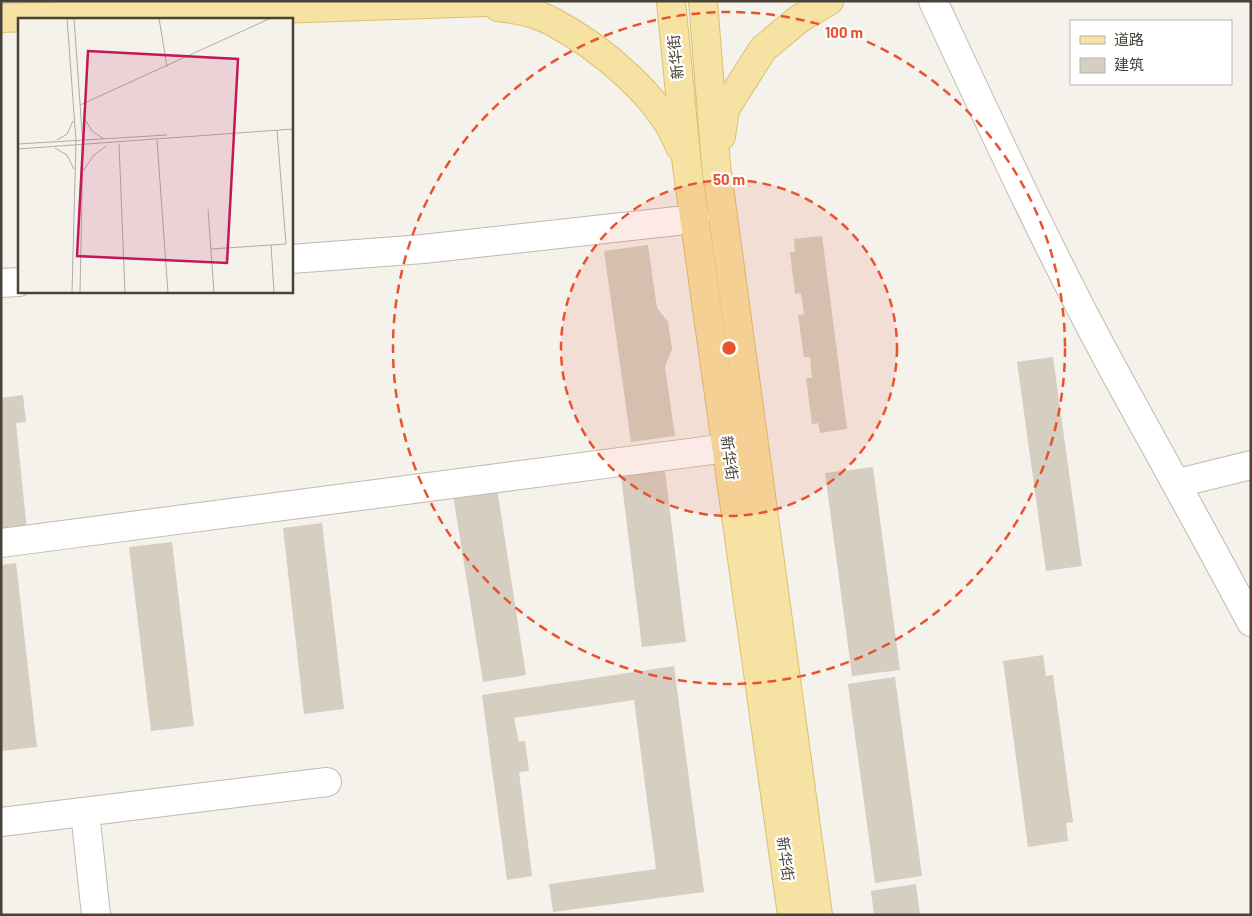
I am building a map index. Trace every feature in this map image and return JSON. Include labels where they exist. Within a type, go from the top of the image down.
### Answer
[{"type":"main road","points":[[1,18],[520,1]]},
{"type":"main road","name":"新华街","points":[[670,1],[687,166],[792,915]]},
{"type":"main road","name":"新华街","points":[[703,1],[716,165],[818,915]]},
{"type":"main road","points":[[716,165],[725,109],[746,73],[763,49],[799,19],[828,1]]},
{"type":"main road","points":[[464,3],[526,12],[552,21],[584,42],[620,70],[652,102],[673,129],[687,166]]},
{"type":"street","points":[[933,1],[1028,202],[1113,368],[1178,483],[1251,622]]},
{"type":"street","points":[[292,259],[423,249],[695,219]]},
{"type":"street","points":[[1,283],[18,282]]},
{"type":"street","points":[[1,543],[727,448]]},
{"type":"street","points":[[1178,483],[1251,465]]},
{"type":"street","points":[[1,822],[327,782]]},
{"type":"street","points":[[85,812],[96,915]]},
{"type":"building","points":[[822,236],[847,429],[820,433],[818,423],[812,424],[806,378],[812,378],[810,357],[804,357],[798,315],[804,314],[801,293],[795,294],[790,252],[795,252],[794,239]]},
{"type":"building","points":[[648,245],[657,308],[668,322],[672,349],[665,367],[675,436],[631,442],[604,251]]},
{"type":"building","points":[[1053,357],[1082,566],[1046,571],[1017,362]]},
{"type":"building","points":[[23,395],[26,422],[16,423],[27,531],[1,534],[1,398]]},
{"type":"building","points":[[873,467],[900,670],[852,676],[825,473]]},
{"type":"building","points":[[665,471],[686,642],[642,647],[621,476]]},
{"type":"building","points":[[497,488],[526,675],[483,682],[453,495]]},
{"type":"building","points":[[322,523],[344,709],[304,714],[283,528]]},
{"type":"building","points":[[172,542],[194,726],[151,731],[129,547]]},
{"type":"building","points":[[16,563],[37,747],[1,751],[1,565]]},
{"type":"building","points":[[1043,655],[1046,676],[1053,675],[1073,822],[1066,823],[1068,841],[1028,847],[1003,661]]},
{"type":"building","points":[[674,666],[704,892],[553,912],[549,884],[656,869],[634,700],[514,718],[519,742],[525,741],[529,771],[519,772],[532,876],[507,880],[482,695]]},
{"type":"building","points":[[895,677],[922,876],[875,883],[848,684]]},
{"type":"building","points":[[916,884],[920,915],[874,915],[871,891]]}]
